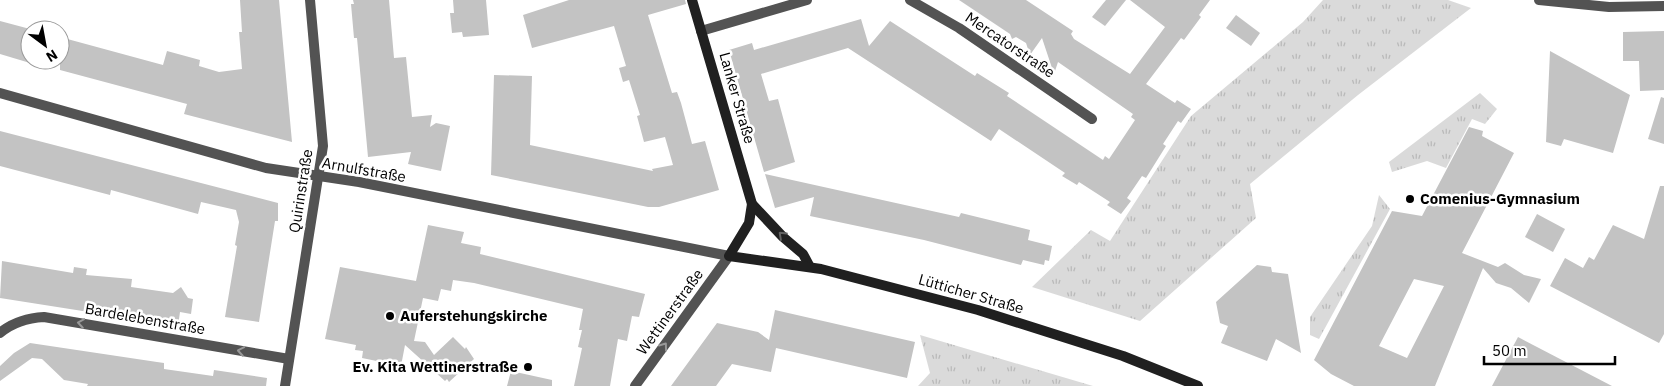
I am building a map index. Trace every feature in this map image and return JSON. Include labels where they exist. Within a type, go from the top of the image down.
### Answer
[{"type":"main road","name":"Lanker Straße","points":[[692,0],[752,204],[783,237],[803,254],[810,267]]},
{"type":"main road","points":[[728,256],[749,223],[752,204]]},
{"type":"main road","name":"Lütticher Straße","points":[[728,256],[810,267],[1023,324],[1123,356],[1198,386]]},
{"type":"street","name":"Quirinstraße","points":[[285,386],[320,177],[324,135],[310,0]]},
{"type":"street","points":[[701,31],[806,0]]},
{"type":"street","name":"Mercatorstraße","points":[[910,0],[959,28],[1092,119]]},
{"type":"street","points":[[1539,0],[1608,7],[1664,6]]},
{"type":"street","name":"Arnulfstraße","points":[[0,93],[266,168],[359,182],[728,256]]},
{"type":"street","name":"Wettinerstraße","points":[[635,386],[728,256]]},
{"type":"street","name":"Bardelebenstraße","points":[[0,333],[11,325],[29,318],[44,317],[289,359]]},
{"type":"green space","points":[[1323,0],[1448,0],[1471,8],[1358,95],[1250,184],[1256,218],[1140,321],[1032,287],[1091,230],[1110,241],[1191,116],[1303,22]]},
{"type":"green space","points":[[1480,93],[1497,109],[1485,124],[1472,119],[1446,168],[1427,161],[1392,172],[1389,162]]},
{"type":"green space","points":[[1379,195],[1390,209],[1319,339],[1310,335],[1310,317],[1372,226]]},
{"type":"green space","points":[[920,335],[1093,386],[918,386],[930,373]]},
{"type":"building","points":[[240,0],[279,0],[292,142],[184,114],[187,104],[60,70],[70,70],[70,40],[163,65],[167,51],[200,60],[199,66],[219,72],[242,69],[239,32],[242,32]]},
{"type":"building","points":[[353,0],[389,0],[394,58],[406,57],[412,117],[432,115],[430,127],[436,123],[450,126],[441,171],[408,164],[411,152],[368,157],[357,38],[354,38],[351,4],[354,4]]},
{"type":"building","points":[[453,0],[486,0],[489,35],[463,37],[462,32],[452,33],[450,13],[454,13]]},
{"type":"building","points":[[569,0],[685,0],[686,4],[648,15],[672,93],[677,92],[681,103],[692,144],[705,141],[719,190],[659,207],[648,207],[491,175],[494,75],[532,76],[530,145],[653,171],[652,169],[673,165],[665,137],[644,142],[637,116],[640,115],[629,80],[623,82],[619,68],[626,66],[614,26],[532,48],[523,15]]},
{"type":"building","points":[[959,0],[1026,0],[1073,31],[1071,34],[1074,39],[1130,74],[1165,27],[1130,0],[1210,0],[1199,15],[1201,17],[1184,40],[1181,38],[1146,84],[1175,103],[1177,100],[1191,109],[1181,123],[1178,121],[1163,144],[1166,146],[1146,178],[1142,176],[1127,198],[1131,201],[1121,214],[1107,205],[1110,202],[1079,182],[1077,185],[1062,176],[1065,173],[999,129],[991,141],[848,48],[761,74],[769,101],[778,99],[795,162],[764,172],[729,50],[752,43],[754,50],[861,19],[869,46],[890,21],[975,76],[977,73],[1009,93],[1007,96],[1103,160],[1105,156],[1109,159],[1135,120],[1131,117],[1133,114],[1058,62],[1054,74],[1042,38],[1030,55],[1026,43],[1016,37],[1012,39],[1010,34]]},
{"type":"building","points":[[1106,0],[1126,0],[1105,26],[1092,17]]},
{"type":"building","points":[[1236,15],[1260,33],[1251,46],[1226,28]]},
{"type":"building","points":[[0,21],[20,26],[20,60],[0,54]]},
{"type":"building","points":[[1664,31],[1664,90],[1640,91],[1639,61],[1623,61],[1623,32]]},
{"type":"building","points":[[1550,51],[1630,95],[1613,153],[1564,139],[1561,146],[1546,142]]},
{"type":"building","points":[[1661,97],[1664,98],[1664,144],[1648,139]]},
{"type":"building","points":[[1469,127],[1483,131],[1482,136],[1514,153],[1462,253],[1498,267],[1505,263],[1524,275],[1541,279],[1529,303],[1511,288],[1496,283],[1483,268],[1435,386],[1354,386],[1331,374],[1314,360],[1392,211],[1422,216]],"holes":[[[1414,279],[1444,286],[1407,358],[1379,346]]]},
{"type":"building","points":[[0,131],[278,203],[278,221],[275,221],[259,322],[225,317],[237,246],[235,245],[239,222],[236,210],[201,202],[198,214],[111,190],[110,195],[0,166]]},
{"type":"building","points":[[765,174],[959,217],[961,213],[1030,230],[1028,240],[1052,246],[1049,261],[1045,260],[1044,265],[1023,260],[1021,265],[924,240],[810,216],[814,197],[775,208]]},
{"type":"building","points":[[1660,186],[1664,186],[1664,334],[1659,343],[1550,286],[1565,258],[1583,268],[1589,257],[1594,260],[1613,225],[1644,239]]},
{"type":"building","points":[[1537,214],[1565,229],[1553,252],[1525,237]]},
{"type":"building","points":[[428,225],[464,232],[461,243],[481,247],[480,254],[645,294],[639,317],[632,316],[627,341],[618,339],[610,386],[574,386],[582,348],[578,347],[582,330],[579,330],[583,309],[474,283],[453,280],[451,291],[441,289],[438,301],[423,298],[414,341],[425,342],[434,355],[453,337],[465,349],[466,347],[474,359],[449,382],[447,379],[445,381],[405,345],[401,366],[362,358],[363,351],[355,350],[356,345],[325,339],[340,267],[416,281]]},
{"type":"building","points":[[2,261],[73,273],[74,267],[87,269],[86,275],[132,279],[131,287],[173,293],[181,287],[188,298],[193,299],[191,314],[180,312],[178,326],[0,298]]},
{"type":"building","points":[[1257,265],[1271,267],[1272,272],[1288,274],[1301,353],[1276,339],[1267,361],[1221,343],[1228,326],[1220,323],[1216,302]]},
{"type":"building","points":[[775,310],[915,342],[907,378],[776,348],[771,372],[732,364],[716,386],[671,386],[717,323],[758,332],[769,340]]},
{"type":"building","points":[[1518,337],[1612,386],[1492,386]]},
{"type":"building","points":[[30,343],[164,363],[164,369],[213,376],[214,370],[267,378],[266,386],[87,386],[88,384],[64,380],[42,359],[32,358],[0,381],[0,366],[14,353]]},
{"type":"building","points":[[511,371],[552,380],[552,386],[507,386]]},
{"type":"place","name":"Comenius-Gymnasium","points":[[1410,199]]},
{"type":"place","name":"Auferstehungskirche","points":[[390,316]]},
{"type":"place","name":"Ev. Kita Wettinerstraße","points":[[528,367]]}]
